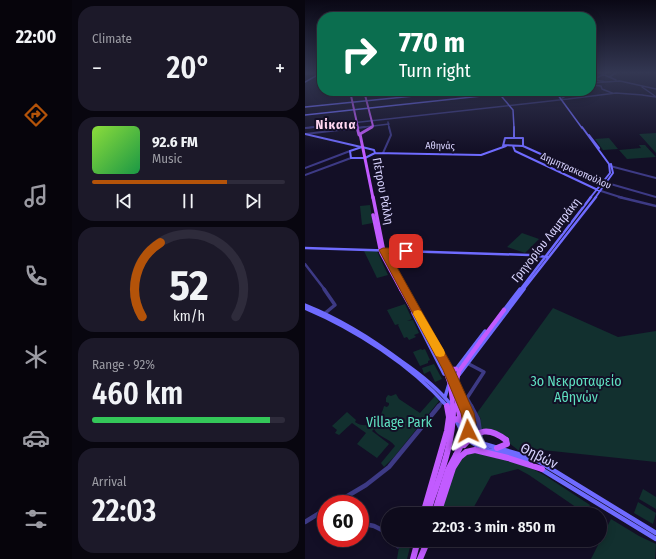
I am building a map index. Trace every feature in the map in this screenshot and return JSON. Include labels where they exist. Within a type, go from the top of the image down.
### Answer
[{"type":"main road","name":"Πέτρου Ράλλη","points":[[352,99],[360,146],[364,158],[382,250],[443,372],[448,386]]},
{"type":"main road","points":[[305,107],[385,99]]},
{"type":"main road","points":[[305,115],[452,99]]},
{"type":"main road","points":[[504,99],[513,111],[514,137]]},
{"type":"main road","points":[[562,99],[611,167]]},
{"type":"main road","points":[[366,101],[373,126]]},
{"type":"main road","name":"Πέτρου Ράλλη","points":[[360,146],[360,133],[373,126]]},
{"type":"main road","points":[[305,134],[360,146],[374,150],[375,153],[364,158],[351,158],[350,151],[360,146]]},
{"type":"main road","points":[[523,146],[523,138],[504,138],[504,146],[523,146],[606,183]]},
{"type":"main road","name":"Αθηνάς","points":[[375,153],[481,155],[504,146]]},
{"type":"main road","name":"Δημητρακοπούλου","points":[[513,146],[515,151],[600,190]]},
{"type":"main road","name":"Γρηγορίου Λαμπράκη","points":[[457,388],[458,377],[467,364],[606,183],[610,175],[611,167]]},
{"type":"main road","points":[[305,248],[529,255],[548,257]]},
{"type":"main road","name":"Πέτρου Ράλλη","points":[[382,250],[448,369],[470,423],[467,436],[446,476],[436,507]]},
{"type":"main road","name":"Γρηγορίου Λαμπράκη","points":[[444,399],[456,369],[492,322],[504,310],[548,257]]},
{"type":"main road","name":"Θηβών","points":[[305,305],[363,333],[436,388],[465,436],[474,445],[483,449],[519,457],[542,469],[656,539]]},
{"type":"main road","name":"Πέτρου Ράλλη","points":[[410,306],[430,340],[448,376],[455,406],[454,422],[450,441],[429,507]]},
{"type":"main road","name":"Θηβών","points":[[305,308],[325,314],[361,335],[428,385],[444,399],[447,406]]},
{"type":"main road","points":[[455,406],[454,384],[456,376],[504,310]]},
{"type":"main road","points":[[448,369],[456,369]]},
{"type":"main road","points":[[425,507],[442,450],[455,420],[452,377]]},
{"type":"main road","points":[[436,388],[444,389],[448,386]]},
{"type":"main road","points":[[447,406],[455,420]]},
{"type":"main road","name":"Θηβών","points":[[455,420],[473,439],[488,446],[521,453],[542,463],[656,533]]},
{"type":"main road","points":[[456,455],[470,438],[479,432],[494,432],[506,440],[505,446],[497,448]]},
{"type":"main road","points":[[440,507],[455,465],[460,457],[466,452],[475,450],[508,458],[542,469]]},
{"type":"main road","points":[[413,559],[414,547]]},
{"type":"main road","points":[[420,559],[424,547]]},
{"type":"street","points":[[305,128],[561,99]]},
{"type":"street","points":[[383,153],[391,135],[387,119]]},
{"type":"street","points":[[305,134],[389,124]]},
{"type":"street","points":[[305,168],[350,151]]},
{"type":"street","points":[[305,175],[351,158]]},
{"type":"street","points":[[611,167],[656,178]]},
{"type":"street","points":[[606,183],[656,197]]},
{"type":"street","name":"Δημητρακοπούλου","points":[[600,190],[612,196],[656,206]]},
{"type":"street","points":[[305,264],[330,296],[335,305],[325,314]]},
{"type":"street","points":[[462,361],[484,372],[469,393],[467,399],[478,418],[481,440],[488,446]]},
{"type":"street","points":[[350,495],[372,481],[389,467],[444,399]]},
{"type":"street","points":[[305,522],[316,515]]},
{"type":"street","points":[[369,525],[381,530]]},
{"type":"green space","points":[[656,133],[656,153],[639,134]]},
{"type":"green space","points":[[609,138],[618,149],[603,150],[595,139]]},
{"type":"green space","points":[[639,145],[645,145],[656,157],[627,159],[619,150],[641,148]]},
{"type":"green space","points":[[370,205],[373,223],[362,225],[360,206]]},
{"type":"green space","points":[[522,233],[539,239],[525,253],[507,247]]},
{"type":"green space","points":[[364,251],[377,251],[388,275],[377,278]]},
{"type":"green space","points":[[405,304],[412,319],[407,321],[413,320],[419,333],[414,335],[416,337],[409,340],[407,337],[404,338],[398,325],[399,324],[395,325],[387,310]]},
{"type":"green space","name":"3ο Νεκροταφείο Αθηνών","points":[[553,308],[618,337],[656,331],[656,462],[533,449],[518,450],[508,441],[481,430],[481,419],[477,413]]},
{"type":"green space","points":[[425,349],[430,360],[428,363],[420,366],[413,352]]},
{"type":"green space","points":[[434,364],[442,379],[435,382],[430,371],[424,374],[422,368]]},
{"type":"green space","name":"Village Park","points":[[396,394],[399,399],[420,413],[435,396],[439,401],[394,457],[384,467],[381,463],[395,446],[390,441],[378,434],[374,429],[372,431],[389,444],[377,458],[357,444],[366,433],[352,423],[339,435],[335,433],[337,430],[332,426],[347,412],[356,420],[355,422],[365,425],[373,423],[380,416],[384,406],[387,407],[389,405],[389,403],[386,402],[388,395],[391,396]]},
{"type":"green space","points":[[472,452],[525,465],[544,475],[590,505],[589,507],[576,507],[518,469],[491,476],[474,507],[442,507],[452,475],[461,458]]},
{"type":"green space","points":[[643,489],[656,497],[656,509],[639,499]]},
{"type":"green space","points":[[638,502],[656,513],[653,524],[634,513]]},
{"type":"green space","points":[[611,519],[639,536],[656,544],[655,559],[591,559],[597,547],[607,547],[607,527]]},
{"type":"green space","points":[[399,547],[410,547],[407,559],[397,559]]},
{"type":"slow traffic","points":[[418,314],[440,353]]},
{"type":"district","name":"Νίκαια","points":[[336,124]]},
{"type":"route","points":[[406,251],[383,250],[458,389],[469,418],[470,423],[468,431]]}]
